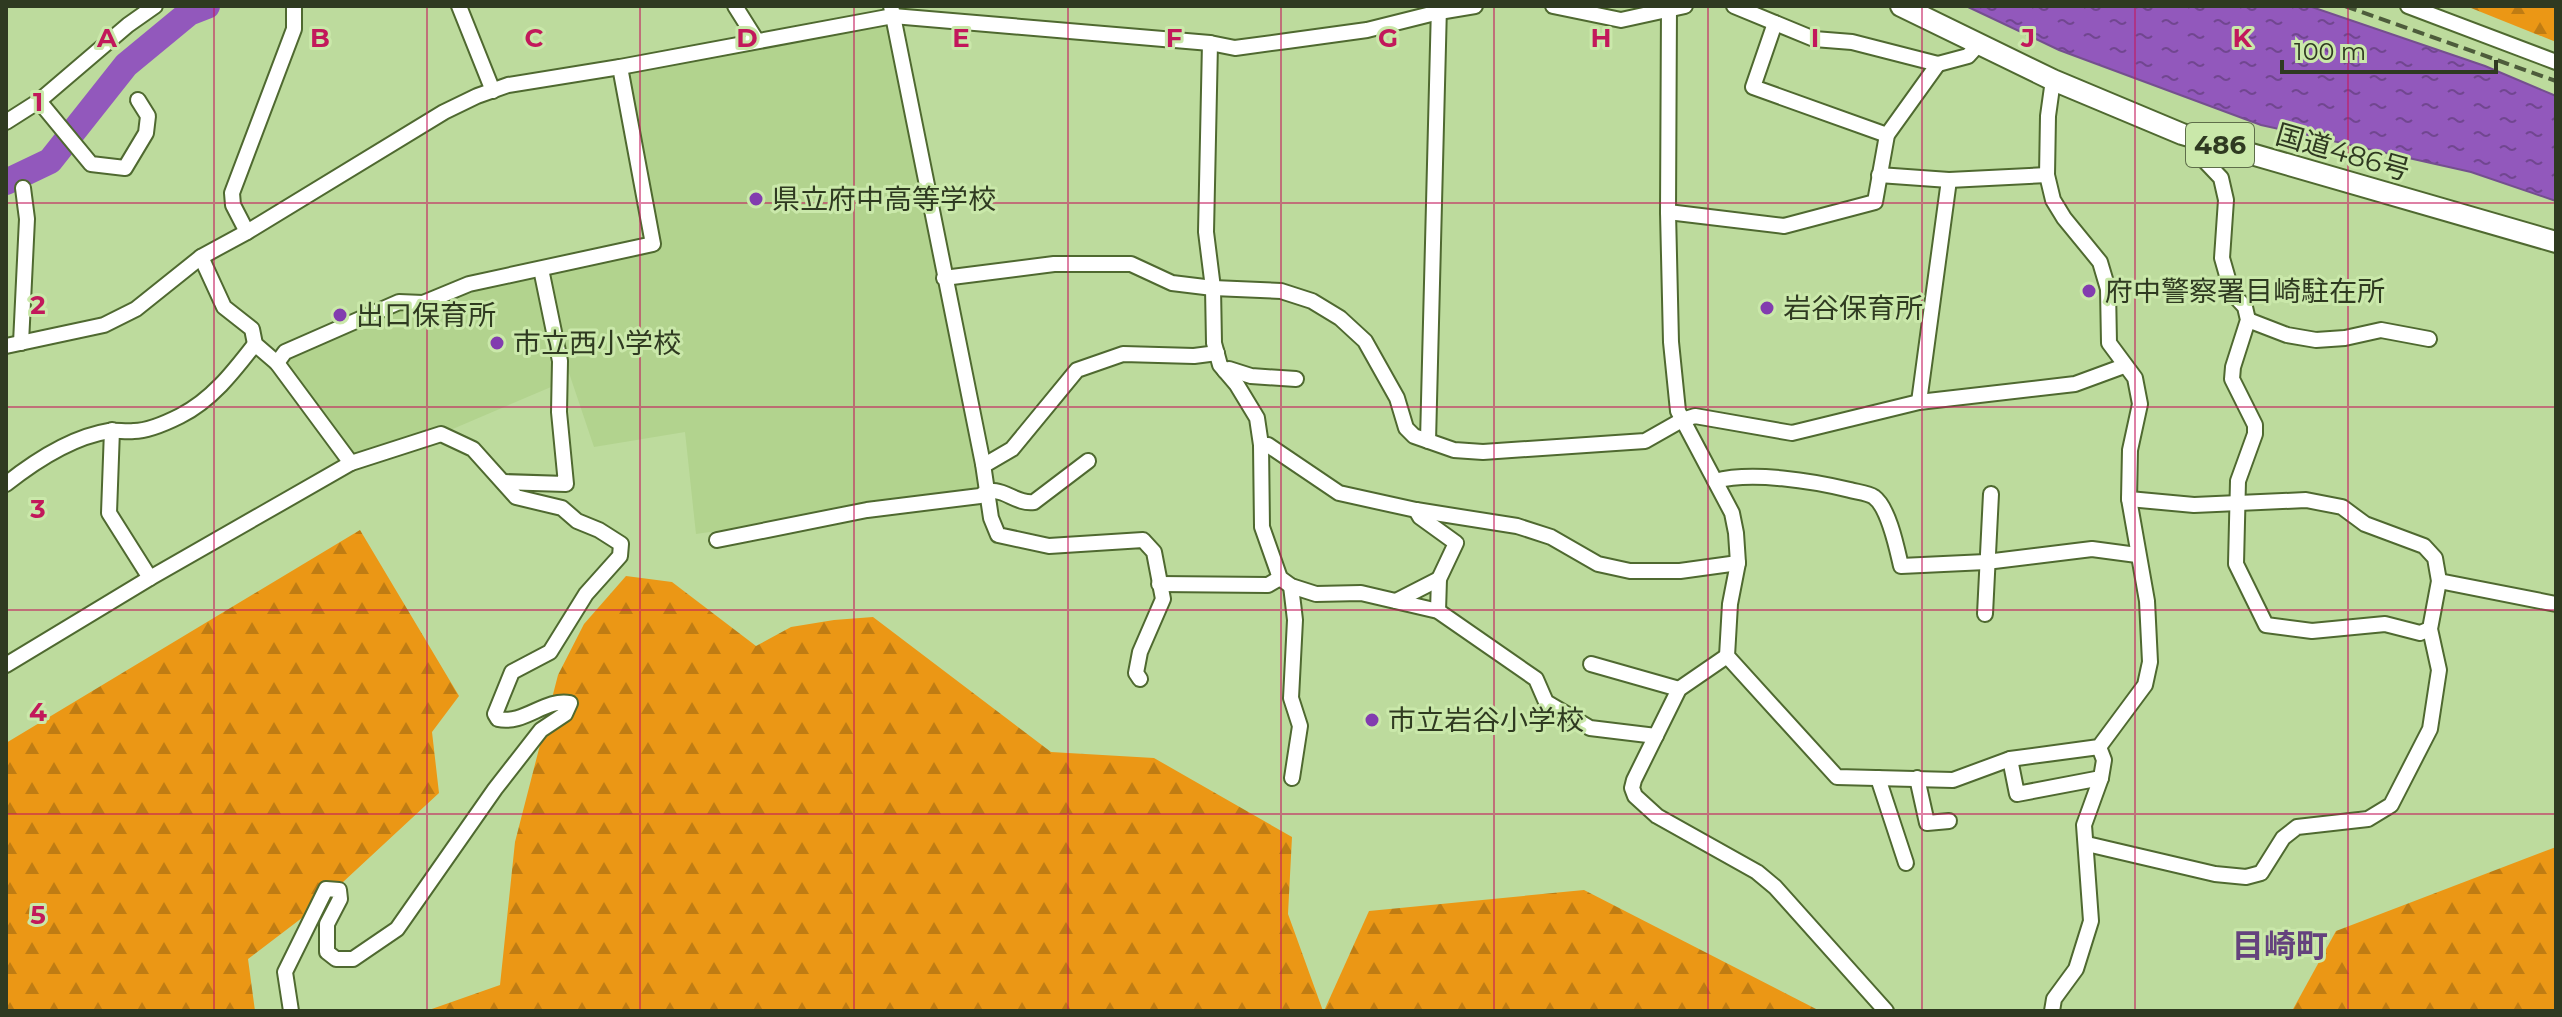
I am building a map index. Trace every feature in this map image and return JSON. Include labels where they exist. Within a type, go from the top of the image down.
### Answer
[{"type":"highway","name":"国道486号","points":[[1901,6],[2053,80],[2182,134],[2556,242]]},
{"type":"street","points":[[6,121],[39,101],[128,25],[155,6]]},
{"type":"street","points":[[247,232],[233,205],[232,193],[294,29],[294,6]]},
{"type":"street","points":[[459,6],[493,91]]},
{"type":"street","points":[[735,6],[757,41]]},
{"type":"street","points":[[23,188],[27,219],[14,344],[104,325],[136,309],[201,257],[444,112],[508,85],[757,41],[892,11],[969,14],[1235,48],[1367,30],[1439,9],[1475,6]]},
{"type":"street","points":[[1553,6],[1621,20],[1685,6]]},
{"type":"street","points":[[1734,6],[1814,39],[1852,42],[1938,64],[1968,56],[1978,45]]},
{"type":"street","points":[[2408,6],[2556,62]]},
{"type":"street","points":[[1428,441],[1439,9]]},
{"type":"street","points":[[1669,9],[1671,342],[1678,411],[1732,513],[1738,563],[1730,604],[1727,656],[1837,777],[1953,780],[2010,759],[2099,747],[2145,685],[2150,662],[2147,601],[2129,499],[2130,450],[2140,404],[2135,378],[2109,343],[2108,289],[2100,262],[2053,200],[2047,175],[2048,116],[2053,80]]},
{"type":"street","points":[[892,11],[983,464],[991,518],[998,535],[1049,546],[1143,540],[1154,552],[1163,599],[1140,652],[1136,673],[1140,679]]},
{"type":"street","points":[[1775,23],[1753,87],[1887,135]]},
{"type":"street","points":[[1210,43],[1206,232],[1213,288],[1214,343],[1220,365],[1237,385],[1257,418],[1261,445],[1262,527],[1286,582],[1295,620],[1291,698],[1300,726],[1292,778]]},
{"type":"street","points":[[1668,212],[1784,226],[1875,202],[1887,135],[1938,64]]},
{"type":"street","points":[[277,363],[285,352],[399,302],[423,303],[469,284],[653,244],[620,67]]},
{"type":"street","points":[[39,101],[91,164],[125,168],[146,133],[148,116],[138,100]]},
{"type":"street","points":[[2204,140],[2202,158],[2221,178],[2226,200],[2222,258],[2232,293],[2245,307],[2248,320],[2232,379],[2255,425],[2255,434],[2238,481],[2236,564],[2266,625],[2312,631],[2385,624],[2420,633],[2430,629]]},
{"type":"street","points":[[1879,175],[1949,180],[2047,175]]},
{"type":"street","points":[[1919,402],[1949,180]]},
{"type":"street","points":[[201,257],[224,307],[252,329],[255,344],[277,363],[351,463]]},
{"type":"street","points":[[944,278],[1054,264],[1131,264],[1172,283],[1281,291],[1312,301],[1340,318],[1365,341],[1386,374],[1406,428],[1414,436],[1454,450],[1483,452],[1624,444],[1645,441],[1695,416],[1792,433],[1919,402],[2075,384],[2124,366]]},
{"type":"street","points":[[541,269],[560,361],[559,412],[566,484],[562,508]]},
{"type":"street","points":[[2248,320],[2287,335],[2316,340],[2345,338],[2381,330],[2429,339]]},
{"type":"street","points":[[6,484],[56,450],[87,436],[112,430],[137,431],[180,416],[200,404],[229,376],[255,344]]},
{"type":"street","points":[[983,464],[1012,449],[1077,370],[1123,354],[1194,356],[1217,353]]},
{"type":"street","points":[[1225,371],[1229,369],[1251,376],[1296,379]]},
{"type":"street","points":[[112,430],[109,513],[150,578]]},
{"type":"street","points":[[6,665],[351,463],[441,434],[473,449],[516,497],[562,508],[577,521],[621,544],[620,556],[586,594],[550,652],[512,672],[495,714],[498,719],[509,722],[560,701],[570,703],[565,714],[541,730],[495,789],[397,929],[353,959],[336,959],[327,952],[327,924],[340,899],[339,890],[326,889],[285,972],[291,1011]]},
{"type":"street","points":[[1261,445],[1268,445],[1339,493],[1416,510],[1517,526],[1551,537],[1598,564],[1630,571],[1680,571],[1738,563]]},
{"type":"street","points":[[717,540],[867,510],[980,496],[997,489],[1023,503],[1034,502],[1088,461]]},
{"type":"street","points":[[1715,481],[1730,476],[1815,481],[1873,496],[1881,505],[1901,566],[1986,562],[2092,549],[2137,555]]},
{"type":"street","points":[[504,482],[566,484]]},
{"type":"street","points":[[1985,614],[1991,494]]},
{"type":"street","points":[[2087,844],[2215,874],[2246,877],[2261,873],[2283,838],[2297,827],[2368,819],[2391,805],[2430,729],[2439,670],[2430,629],[2439,581],[2435,558],[2424,546],[2365,524],[2342,507],[2306,500],[2194,505],[2129,499]]},
{"type":"street","points":[[1416,510],[1420,517],[1456,543],[1439,579],[1438,611]]},
{"type":"street","points":[[1396,601],[1439,579]]},
{"type":"street","points":[[2439,581],[2556,604]]},
{"type":"street","points":[[1159,584],[1268,585],[1286,582],[1316,594],[1361,593],[1438,611],[1536,679],[1546,702],[1590,728],[1656,736]]},
{"type":"street","points":[[1727,656],[1679,689],[1634,780],[1632,788],[1635,796],[1657,816],[1757,872],[1775,887],[1886,1011]]},
{"type":"street","points":[[1591,664],[1679,689]]},
{"type":"street","points":[[2052,1011],[2054,999],[2076,969],[2091,921],[2084,825],[2101,778],[2104,760],[2099,747]]},
{"type":"street","points":[[2010,759],[2017,794],[2101,778]]},
{"type":"street","points":[[1878,778],[1906,863]]},
{"type":"street","points":[[1917,778],[1927,823],[1949,821]]},
{"type":"shaded area","points":[[893,16],[987,491],[696,534],[685,432],[594,447],[567,367],[546,289],[560,361],[551,387],[441,434],[351,463],[277,363],[399,302],[423,303],[469,294],[541,269],[653,244],[620,67]]},
{"type":"green space","points":[[2466,6],[2556,6],[2556,42]]},
{"type":"green space","points":[[360,530],[459,696],[432,732],[439,793],[315,908],[248,959],[255,1011],[6,1011],[6,743]]},
{"type":"green space","points":[[626,576],[672,582],[756,646],[791,627],[873,617],[1051,752],[1154,758],[1292,837],[1288,914],[1323,1011],[426,1011],[500,985],[515,842],[558,675],[584,624]]},
{"type":"green space","points":[[2556,847],[2556,1011],[2292,1011],[2336,931]]},
{"type":"green space","points":[[1584,890],[1820,1011],[1324,1011],[1369,911]]},
{"type":"water","points":[[1966,6],[2309,6],[2485,66],[2556,96],[2556,201],[2471,172],[2261,125],[2059,50]]},
{"type":"waterway","points":[[6,182],[50,161],[126,65],[189,13],[207,6]]},
{"type":"railway","points":[[2345,6],[2556,81]]},
{"type":"place","name":"県立府中高等学校","points":[[756,199]]},
{"type":"place","name":"府中警察署目崎駐在所","points":[[2089,291]]},
{"type":"place","name":"岩谷保育所","points":[[1767,308]]},
{"type":"place","name":"出口保育所","points":[[340,315]]},
{"type":"place","name":"市立西小学校","points":[[497,343]]},
{"type":"place","name":"市立岩谷小学校","points":[[1372,720]]},
{"type":"district","name":"目崎町","points":[[2280,945]]}]
